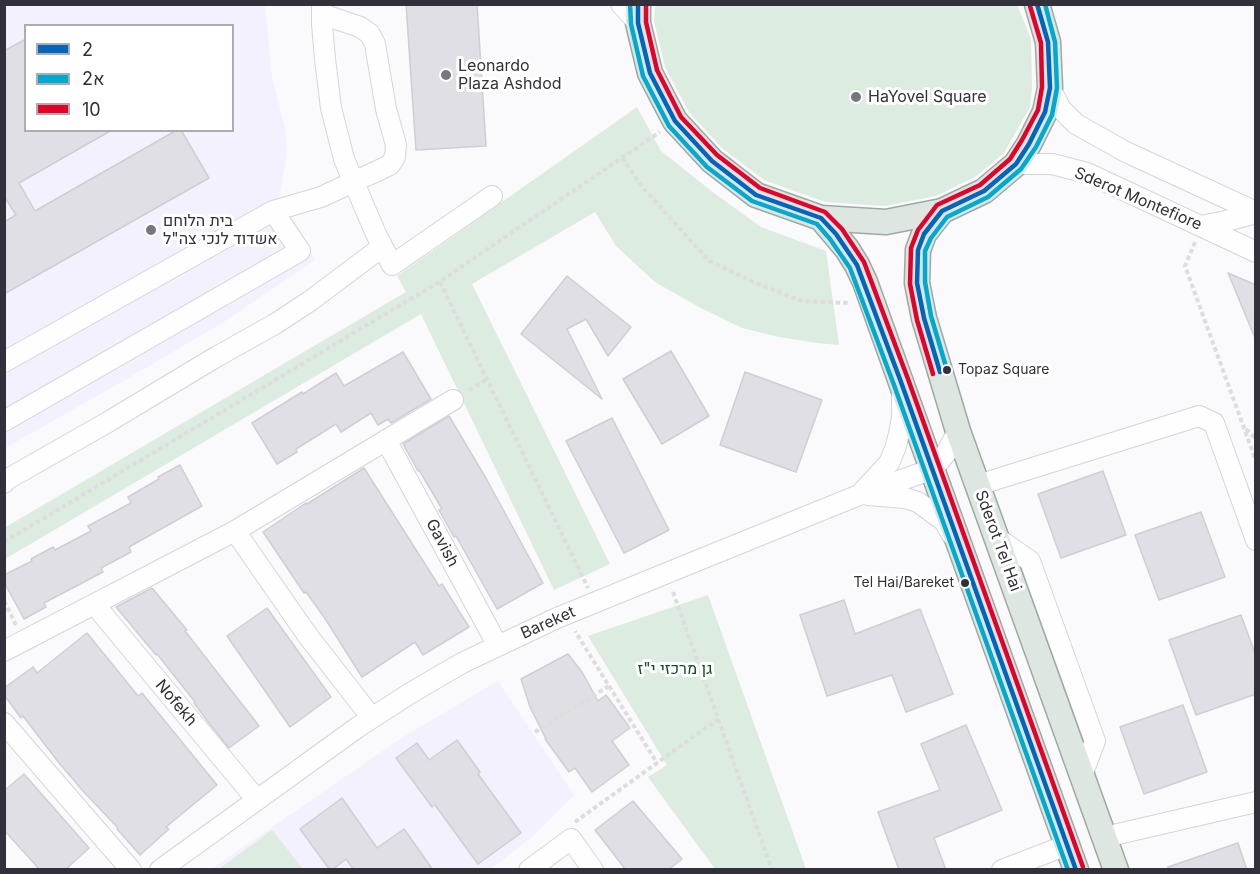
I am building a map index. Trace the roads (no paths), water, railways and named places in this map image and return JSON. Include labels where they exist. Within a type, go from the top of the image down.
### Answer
[{"type":"main road","points":[[638,14],[650,73],[675,121],[712,161],[756,195],[821,218],[886,222],[942,211],[984,191],[1016,164],[1046,112],[1050,88],[1048,42],[1037,4]]},
{"type":"main road","name":"Sderot Tel Hai","points":[[942,211],[924,234],[918,250],[917,283],[924,318],[958,431],[1116,870]]},
{"type":"main road","points":[[821,218],[836,234],[857,265],[933,469],[1076,870]]},
{"type":"street","points":[[621,4],[638,14]]},
{"type":"street","points":[[4,362],[273,211],[321,197],[353,183],[390,165],[396,157],[396,145],[386,109],[375,44],[370,34],[360,27],[322,9],[331,108],[344,159],[353,183],[392,265],[492,196]]},
{"type":"street","points":[[1050,88],[1061,109],[1076,124],[1126,152],[1256,212]]},
{"type":"street","name":"Sderot Montefiore","points":[[1016,164],[1052,164],[1087,173],[1256,252]]},
{"type":"street","points":[[4,421],[300,251],[273,211]]},
{"type":"street","points":[[1202,226],[1256,212]]},
{"type":"street","points":[[5,481],[275,324],[382,247]]},
{"type":"street","points":[[859,495],[889,463],[895,449],[902,417],[901,382]]},
{"type":"street","points":[[4,651],[236,531],[453,400]]},
{"type":"street","points":[[978,485],[1199,416],[1215,423],[1256,540]]},
{"type":"street","points":[[933,469],[946,453],[958,431]]},
{"type":"street","name":"Gavish","points":[[386,440],[498,646]]},
{"type":"street","name":"Bareket","points":[[160,870],[372,718],[462,663],[557,618],[859,495],[933,469]]},
{"type":"street","points":[[859,495],[905,498],[918,502],[944,521],[962,550]]},
{"type":"street","points":[[236,531],[308,636],[372,718]]},
{"type":"street","name":"Nofekh","points":[[95,605],[256,800]]},
{"type":"street","points":[[4,723],[131,870]]},
{"type":"street","points":[[1104,837],[1256,802]]},
{"type":"street","points":[[529,870],[571,839],[593,870]]},
{"type":"street","points":[[1002,870],[1067,844]]},
{"type":"place","name":"Leonardo Plaza Ashdod","points":[[446,75]]},
{"type":"place","name":"HaYovel Square","points":[[856,97]]},
{"type":"place","name":"בית הלוחם אשדוד לנכי צה\"ל","points":[[151,230]]},
{"type":"place","name":"Topaz Square","points":[[947,370]]},
{"type":"place","name":"Tel Hai/Bareket","points":[[965,583]]},
{"type":"park label","name":"גן מרכזי י\"ז","points":[[675,669]]}]
